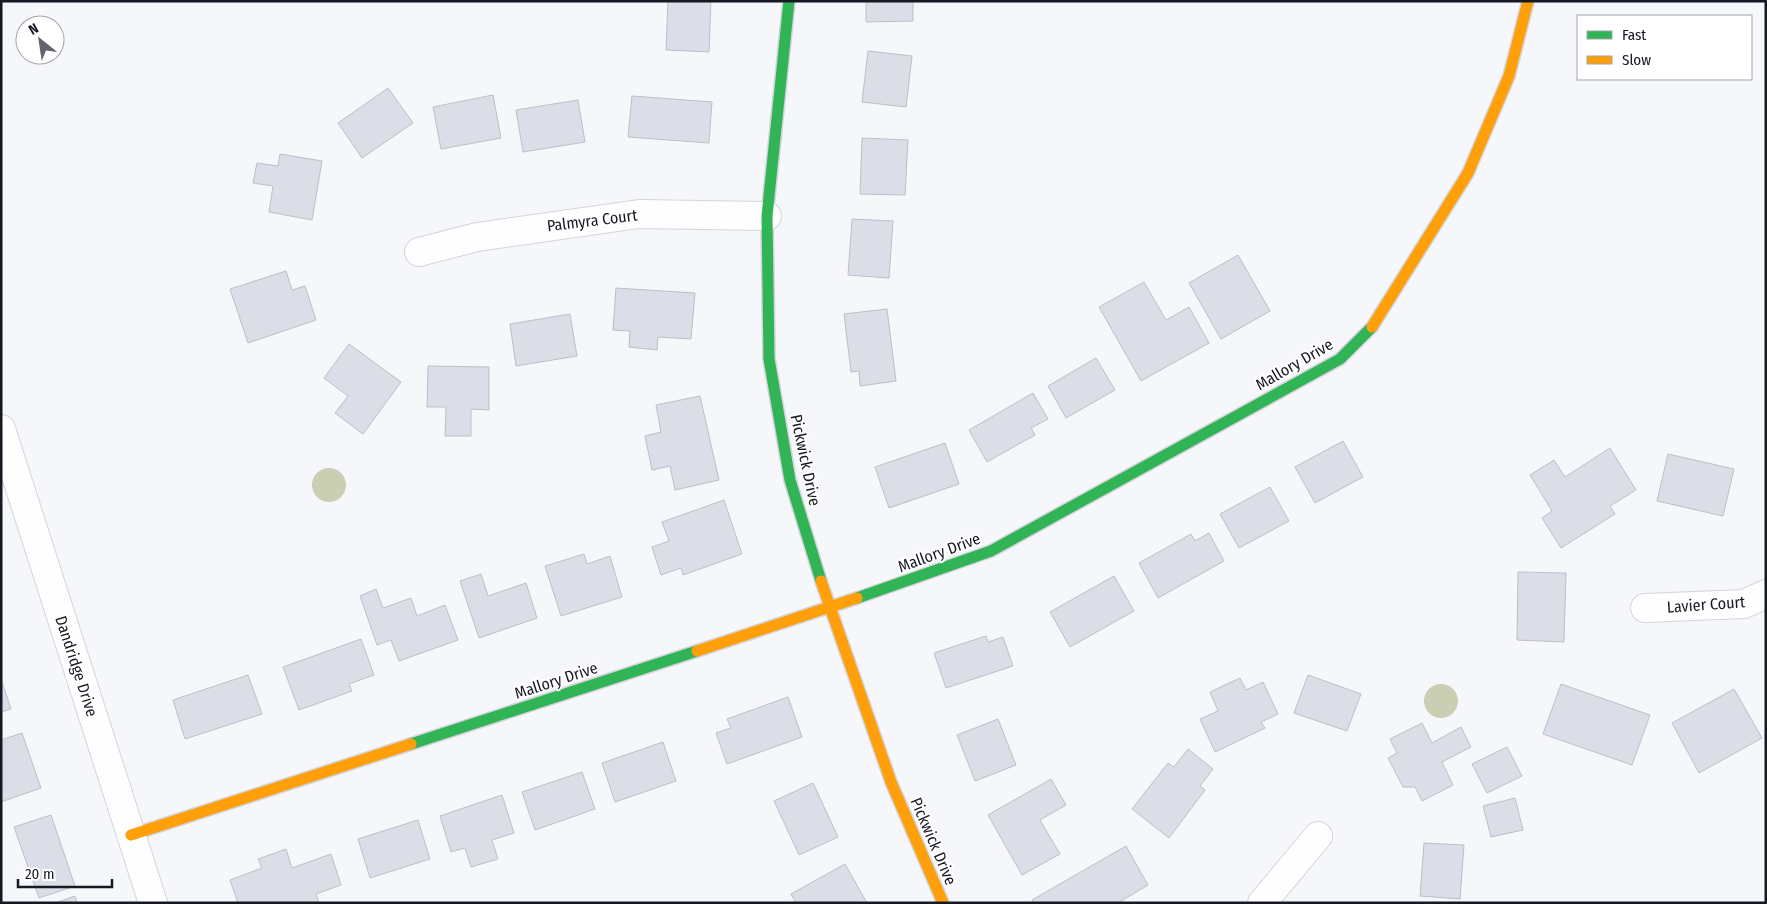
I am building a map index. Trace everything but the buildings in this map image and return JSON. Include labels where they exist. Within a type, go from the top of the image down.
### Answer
[{"type":"street","name":"Pickwick Drive","points":[[789,1],[767,216],[769,359],[790,480],[829,608],[891,782],[935,888],[944,903]]},
{"type":"street","name":"Mallory Drive","points":[[131,835],[829,608],[991,551],[1340,359],[1372,327],[1468,172],[1509,76],[1528,1]]},
{"type":"street","name":"Palmyra Court","points":[[419,252],[486,236],[639,214],[767,216]]},
{"type":"street","name":"Dandridge Drive","points":[[1,429],[153,903]]},
{"type":"street","name":"Lavier Court","points":[[1645,608],[1744,604],[1766,594]]},
{"type":"street","points":[[1262,903],[1318,836]]},
{"type":"shaded area","points":[[329,468],[341,473],[346,485],[341,497],[329,502],[317,497],[312,485],[317,473]]},
{"type":"shaded area","points":[[1441,684],[1448,685],[1453,689],[1457,694],[1457,708],[1453,713],[1448,717],[1441,718],[1434,717],[1429,713],[1425,708],[1424,701],[1425,694],[1429,689],[1434,685]]},
{"type":"traffic: fast","points":[[789,1],[767,216],[769,359],[790,480],[821,581]]},
{"type":"traffic: fast","points":[[857,598],[991,551],[1340,359],[1372,327]]},
{"type":"traffic: fast","points":[[411,744],[697,651]]},
{"type":"traffic: slow","points":[[1372,327],[1468,173],[1509,76],[1528,1]]},
{"type":"traffic: slow","points":[[821,581],[891,782],[943,903]]},
{"type":"traffic: slow","points":[[697,651],[857,598]]},
{"type":"traffic: slow","points":[[131,835],[411,744]]}]
